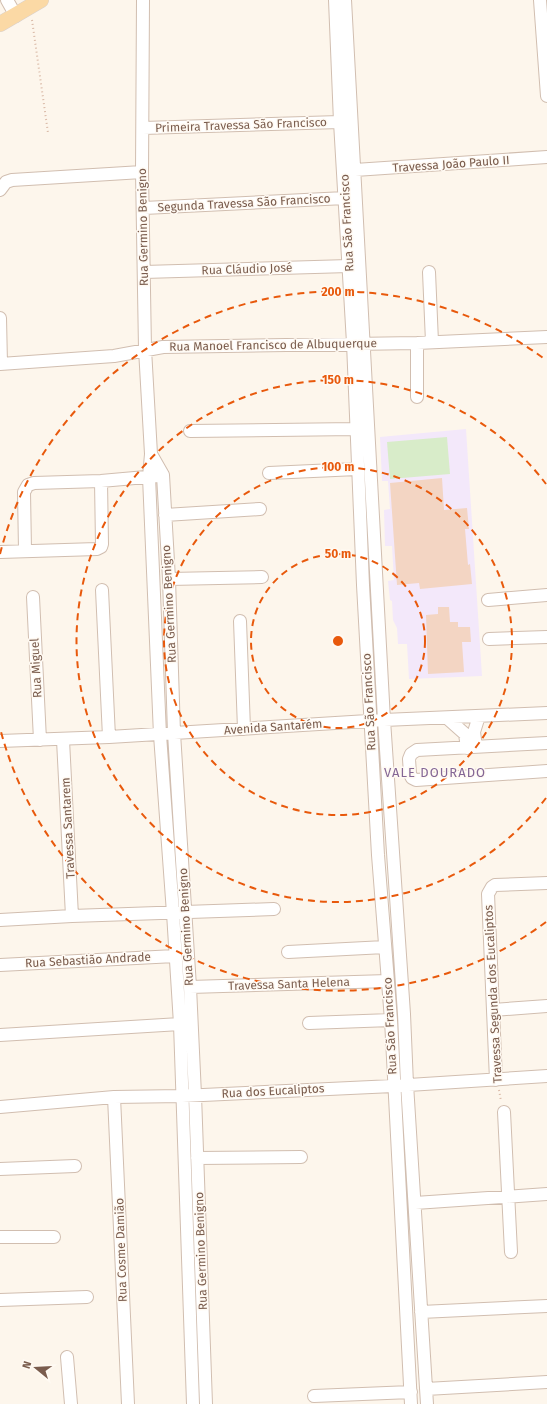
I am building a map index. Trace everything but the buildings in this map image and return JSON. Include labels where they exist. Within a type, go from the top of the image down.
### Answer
[{"type":"main road","points":[[0,24],[39,2]]},
{"type":"street","points":[[7,0],[16,16]]},
{"type":"street","name":"Rua Germino Benigno","points":[[143,0],[142,172],[144,208],[145,349],[151,454],[149,477],[160,735],[179,913],[190,987],[206,1404]]},
{"type":"street","name":"Rua São Francisco","points":[[335,0],[340,122],[349,266],[359,343],[356,429],[370,721],[378,855],[391,1020],[393,1086],[411,1398]]},
{"type":"street","name":"Rua São Francisco","points":[[345,0],[355,170],[359,343],[404,1014],[427,1404]]},
{"type":"street","points":[[540,0],[547,96]]},
{"type":"street","name":"Primeira Travessa São Francisco","points":[[143,128],[340,122]]},
{"type":"street","name":"Travessa João Paulo II","points":[[355,170],[547,157]]},
{"type":"street","points":[[0,190],[6,182],[12,180],[142,172]]},
{"type":"street","name":"Segunda Travessa São Francisco","points":[[144,208],[345,198]]},
{"type":"street","name":"Rua Cláudio José","points":[[144,272],[349,266]]},
{"type":"street","points":[[429,272],[432,342]]},
{"type":"street","points":[[0,318],[1,364]]},
{"type":"street","name":"Rua Manoel Francisco de Albuquerque","points":[[1,364],[114,356],[145,349],[163,347],[417,343],[547,337]]},
{"type":"street","points":[[417,343],[417,397]]},
{"type":"street","points":[[190,432],[356,429]]},
{"type":"street","name":"Rua Germino Benigno","points":[[151,454],[163,475],[169,579],[179,913],[175,956],[180,1024],[192,1404]]},
{"type":"street","points":[[269,473],[358,469]]},
{"type":"street","points":[[25,550],[24,492],[26,487],[34,483],[101,481],[163,475]]},
{"type":"street","points":[[0,552],[25,550],[97,549],[101,547],[101,481]]},
{"type":"street","points":[[165,515],[260,509]]},
{"type":"street","points":[[169,579],[262,577]]},
{"type":"street","points":[[102,590],[109,737]]},
{"type":"street","points":[[488,600],[547,595]]},
{"type":"street","name":"Rua Miguel","points":[[33,597],[40,740]]},
{"type":"street","points":[[240,621],[244,729]]},
{"type":"street","points":[[489,639],[547,637]]},
{"type":"street","name":"Avenida Santarém","points":[[0,740],[63,740],[384,720],[547,713]]},
{"type":"street","points":[[471,748],[479,716]]},
{"type":"street","points":[[446,718],[465,734],[471,748]]},
{"type":"street","name":"Travessa Santarem","points":[[63,740],[72,916]]},
{"type":"street","points":[[547,743],[417,750],[411,754],[409,759],[410,774],[412,778],[416,780],[547,771]]},
{"type":"street","name":"Travessa Segunda dos Eucaliptos","points":[[496,1080],[489,890],[495,885],[547,884]]},
{"type":"street","points":[[0,920],[274,909]]},
{"type":"street","points":[[288,952],[385,947]]},
{"type":"street","name":"Rua Sebastião Andrade","points":[[0,965],[175,956]]},
{"type":"street","name":"Travessa Santa Helena","points":[[190,987],[388,980]]},
{"type":"street","points":[[493,1010],[547,1006]]},
{"type":"street","points":[[309,1023],[391,1020]]},
{"type":"street","points":[[0,1035],[180,1024]]},
{"type":"street","name":"Rua dos Eucaliptos","points":[[0,1107],[114,1097],[182,1096],[393,1086],[547,1076]]},
{"type":"street","name":"Rua Cosme Damião","points":[[114,1097],[128,1404]]},
{"type":"street","points":[[504,1112],[511,1252]]},
{"type":"street","points":[[197,1158],[300,1156]]},
{"type":"street","points":[[0,1169],[75,1166]]},
{"type":"street","points":[[415,1203],[547,1194]]},
{"type":"street","points":[[0,1238],[54,1237]]},
{"type":"street","points":[[0,1300],[87,1297]]},
{"type":"street","points":[[421,1312],[547,1306]]},
{"type":"street","points":[[67,1357],[71,1404]]},
{"type":"street","points":[[426,1389],[547,1382]]},
{"type":"street","points":[[314,1396],[411,1398]]},
{"type":"path","points":[[39,2],[48,133]]},
{"type":"path","name":"Travessa Segunda dos Eucaliptos","points":[[496,1080],[504,1112]]},
{"type":"shaded area","points":[[466,429],[482,676],[409,679],[407,644],[398,644],[397,628],[393,620],[392,601],[390,600],[388,581],[394,580],[392,546],[385,546],[384,510],[390,509],[388,481],[382,481],[380,437]]},
{"type":"green space","points":[[447,437],[450,474],[390,479],[387,442]]},
{"type":"district","name":"VALE DOURADO","points":[[435,772]]}]
